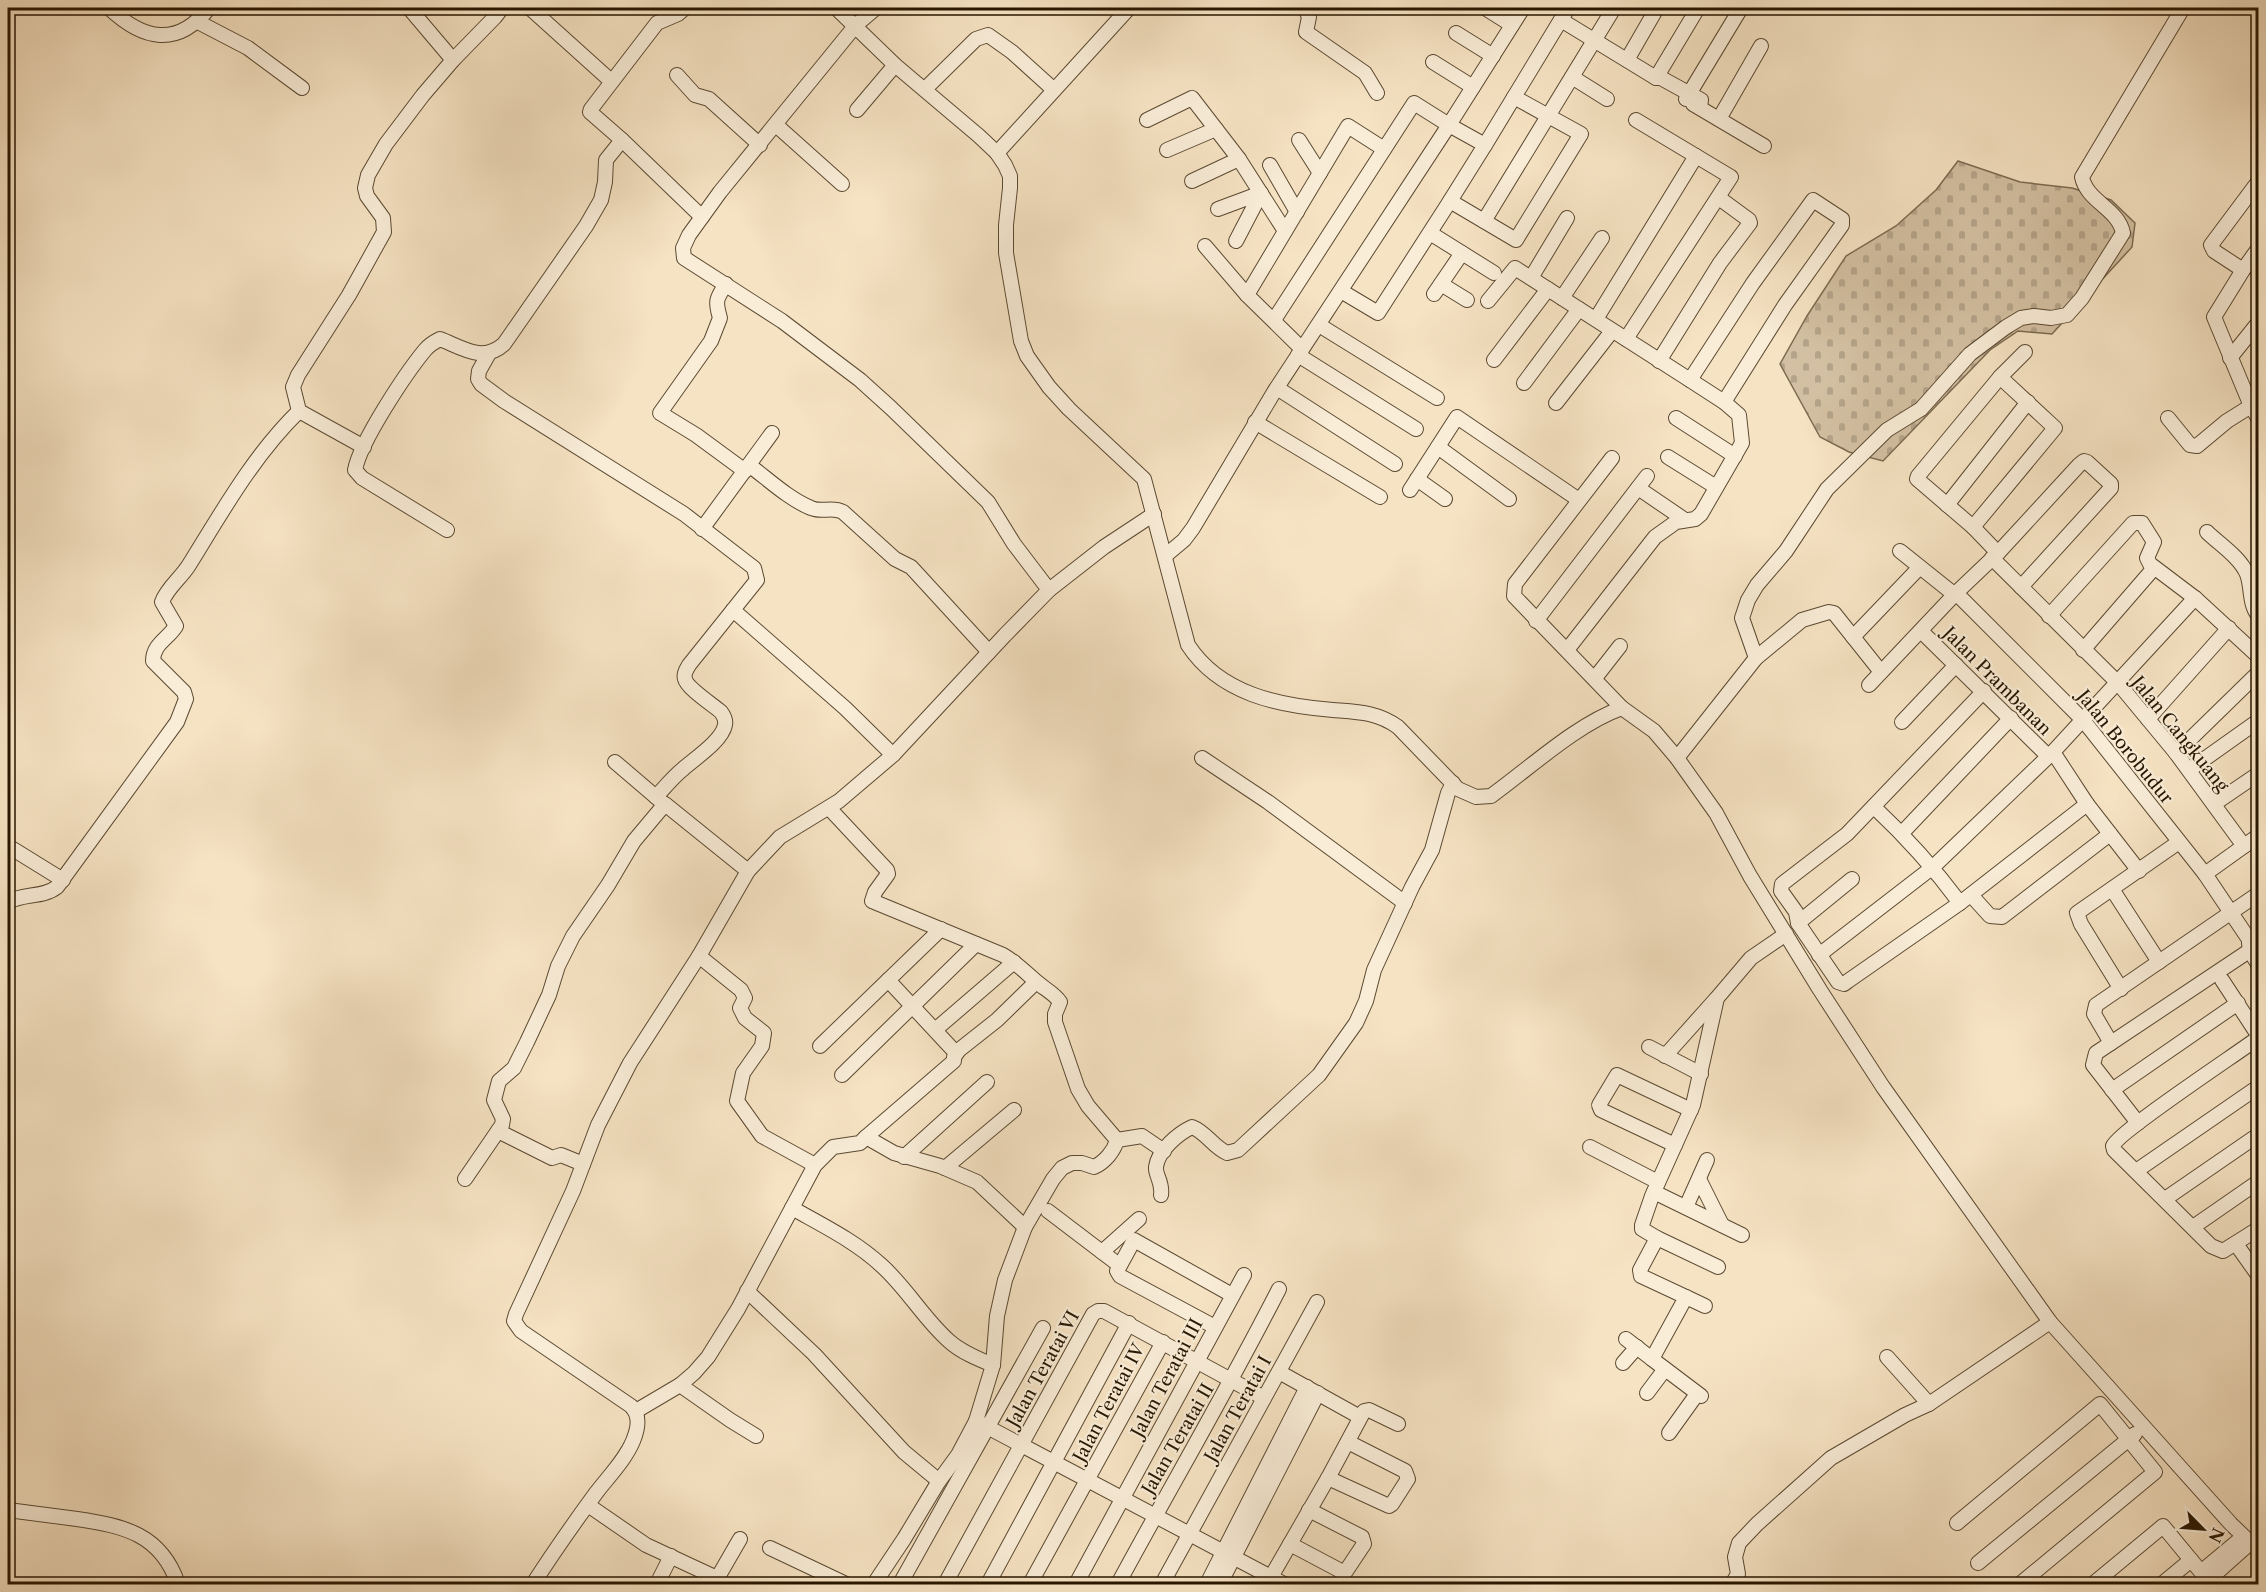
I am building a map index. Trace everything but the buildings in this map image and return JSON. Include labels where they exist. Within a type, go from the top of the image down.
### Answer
[{"type":"street","points":[[109,8],[133,26],[155,36],[179,31],[198,22],[209,8]]},
{"type":"street","points":[[409,8],[453,60]]},
{"type":"street","points":[[364,447],[299,411],[293,387],[384,232],[383,218],[367,196],[365,188],[368,175],[402,121],[453,60],[502,8]]},
{"type":"street","points":[[530,8],[611,81]]},
{"type":"street","points":[[685,8],[678,14],[657,23],[611,81],[590,112],[702,217]]},
{"type":"street","points":[[836,8],[895,65],[996,153],[1010,176],[1006,253],[1016,318],[1027,356],[1049,387],[1069,409],[1144,479],[1188,645],[1216,675],[1259,698],[1294,706],[1364,712],[1387,719],[1398,727],[1458,789],[1470,796],[1484,798],[1491,796],[1579,730],[1602,715],[1622,708]]},
{"type":"street","points":[[876,8],[856,25],[702,217],[683,248],[684,258],[782,321],[860,380],[891,408],[988,502],[1014,544],[1049,590]]},
{"type":"street","points":[[996,153],[1129,8]]},
{"type":"street","points":[[1305,8],[1309,17],[1306,32],[1365,73],[1377,93]]},
{"type":"street","points":[[1485,8],[1512,25]]},
{"type":"street","points":[[1165,556],[1184,540],[1193,528],[1255,422],[1523,8]]},
{"type":"street","points":[[1341,291],[1378,313],[1485,145],[1568,8]]},
{"type":"street","points":[[1484,221],[1614,8]]},
{"type":"street","points":[[1627,60],[1657,8]]},
{"type":"street","points":[[1656,78],[1698,8]]},
{"type":"street","points":[[1688,96],[1741,8]]},
{"type":"street","points":[[1756,658],[1742,618],[1748,600],[1756,585],[1786,551],[1827,489],[1887,430],[1921,409],[1970,354],[2021,318],[2034,316],[2051,318],[2067,315],[2088,289],[2123,233],[2121,222],[2088,192],[2082,177],[2183,8]]},
{"type":"street","points":[[1561,20],[1656,78],[1661,78],[1688,96],[1701,100],[1700,107],[1764,146]]},
{"type":"street","points":[[198,22],[248,48],[302,88]]},
{"type":"street","points":[[1456,33],[1492,56]]},
{"type":"street","points":[[925,89],[976,39],[982,35],[988,35],[1012,52],[1053,89]]},
{"type":"street","points":[[1719,119],[1761,46]]},
{"type":"street","points":[[1433,62],[1473,87]]},
{"type":"street","points":[[857,110],[895,65]]},
{"type":"street","points":[[677,75],[695,95],[709,99],[760,145]]},
{"type":"street","points":[[1572,76],[1607,99]]},
{"type":"street","points":[[1450,201],[1515,240],[1581,134],[1514,97]]},
{"type":"street","points":[[1147,120],[1192,98],[1239,159],[1285,231]]},
{"type":"street","points":[[1274,320],[1414,103],[1485,145]]},
{"type":"street","points":[[1626,339],[1731,177],[1636,120]]},
{"type":"street","points":[[776,125],[842,184]]},
{"type":"street","points":[[1247,295],[1348,126],[1384,149]]},
{"type":"street","points":[[1167,150],[1216,129]]},
{"type":"street","points":[[465,1179],[503,1122],[494,1100],[499,1081],[514,1068],[549,995],[558,966],[573,936],[609,885],[634,841],[684,768],[700,756],[721,734],[725,726],[725,717],[690,687],[685,681],[684,674],[758,580],[751,565],[684,514],[504,401],[481,384],[478,379],[479,371],[488,355],[504,344],[586,226],[601,200],[606,160],[622,140]]},
{"type":"street","points":[[1299,140],[1320,173]]},
{"type":"street","points":[[1596,320],[1696,156]]},
{"type":"street","points":[[1192,181],[1239,159]]},
{"type":"street","points":[[1270,165],[1297,212]]},
{"type":"street","points":[[2243,270],[2214,251],[2211,245],[2259,182]]},
{"type":"street","points":[[1218,209],[1261,193]]},
{"type":"street","points":[[1236,241],[1261,193]]},
{"type":"street","points":[[1659,362],[1720,263],[1750,223],[1719,198]]},
{"type":"street","points":[[1690,380],[1753,283],[1813,200],[1842,219],[1842,225],[1785,305],[1724,402]]},
{"type":"street","points":[[1237,202],[1248,217]]},
{"type":"street","points":[[1531,278],[1567,218]]},
{"type":"street","points":[[1430,233],[1494,273]]},
{"type":"street","points":[[1562,298],[1602,238]]},
{"type":"street","points":[[1205,246],[1247,295],[1274,320],[1300,352],[1416,429]]},
{"type":"street","points":[[2259,249],[2214,317],[2230,358],[2255,401],[2259,418]]},
{"type":"street","points":[[1462,253],[1437,289],[1467,300]]},
{"type":"street","points":[[1488,301],[1515,268],[1724,402],[1739,415],[1742,443],[1699,517],[1676,522],[1647,545],[1567,650]]},
{"type":"street","points":[[726,284],[717,298],[716,309],[720,318],[711,341],[660,413],[804,505],[819,511],[833,508],[843,512],[894,559],[911,567],[989,652]]},
{"type":"street","points":[[1494,360],[1548,289]]},
{"type":"street","points":[[1524,383],[1579,309]]},
{"type":"street","points":[[2230,358],[2259,323]]},
{"type":"street","points":[[1319,325],[1437,398]]},
{"type":"street","points":[[1556,403],[1612,331]]},
{"type":"street","points":[[447,530],[357,474],[356,465],[381,417],[422,354],[432,343],[440,339],[488,355]]},
{"type":"street","points":[[2025,352],[2000,377],[1917,476],[1917,479],[1973,527],[2021,587],[2118,683],[2194,598]]},
{"type":"street","points":[[1973,527],[2055,428],[2000,377]]},
{"type":"street","points":[[1277,388],[1395,464]]},
{"type":"street","points":[[2168,418],[2190,445],[2196,446],[2255,401]]},
{"type":"street","points":[[1947,505],[2028,402]]},
{"type":"street","points":[[8,902],[14,898],[53,891],[177,722],[185,706],[184,692],[153,661],[156,647],[176,626],[162,602],[187,568],[239,484],[299,411]]},
{"type":"street","points":[[1445,500],[1413,484],[1457,417],[1579,500]]},
{"type":"street","points":[[1677,418],[1735,456]]},
{"type":"street","points":[[1255,422],[1380,496]]},
{"type":"street","points":[[702,529],[772,434]]},
{"type":"street","points":[[1438,447],[1509,500]]},
{"type":"street","points":[[1668,457],[1716,487]]},
{"type":"street","points":[[1611,458],[1515,584],[1514,596],[1622,708],[1654,731],[1677,758],[1716,813],[1750,876],[1883,1087],[2050,1322],[2250,1543]]},
{"type":"street","points":[[1869,685],[2084,461],[2087,462],[2111,484],[2108,492],[2021,587]]},
{"type":"street","points":[[1536,621],[1647,476]]},
{"type":"street","points":[[1638,488],[1685,520]]},
{"type":"street","points":[[533,1584],[554,1550],[634,1440],[638,1420],[636,1411],[521,1331],[514,1321],[573,1191],[598,1125],[630,1063],[699,956],[748,871],[780,837],[829,808],[864,782],[893,755],[1049,590],[1104,547],[1154,514]]},
{"type":"street","points":[[2049,616],[2133,523],[2142,523],[2154,542],[2147,558],[2154,568],[2194,598],[2259,656]]},
{"type":"street","points":[[2206,532],[2242,565],[2247,575],[2254,608],[2259,615]]},
{"type":"street","name":"Jalan Borobudur","points":[[1900,551],[1919,568],[1956,593],[2084,720],[2205,874],[2254,945],[2259,964]]},
{"type":"street","points":[[1853,637],[1919,568]]},
{"type":"street","points":[[2083,650],[2154,568]]},
{"type":"street","points":[[733,610],[845,708],[893,755]]},
{"type":"street","points":[[1677,758],[1756,658],[1802,620],[1829,612],[1834,613],[1881,672]]},
{"type":"street","points":[[2148,719],[2229,628]]},
{"type":"street","name":"Jalan Prambanan","points":[[1922,632],[2050,754],[2139,871]]},
{"type":"street","points":[[1595,678],[1620,646]]},
{"type":"street","points":[[1902,722],[1956,665]]},
{"type":"street","points":[[2176,753],[2259,673]]},
{"type":"street","name":"Jalan Cangkuang","points":[[1819,955],[1933,867],[2050,754],[2118,683],[2176,753],[2244,846]]},
{"type":"street","points":[[1984,691],[1847,834],[1782,884],[1781,891],[1796,912],[1798,923],[1838,982],[1844,984],[1965,899],[2087,804]]},
{"type":"street","points":[[1902,833],[2011,718]]},
{"type":"street","points":[[2189,770],[2259,721]]},
{"type":"street","points":[[1202,758],[1268,802],[1405,903]]},
{"type":"street","points":[[615,762],[748,871]]},
{"type":"street","points":[[2214,804],[2259,774]]},
{"type":"street","points":[[1161,1195],[1162,1184],[1156,1169],[1164,1151],[1184,1131],[1192,1127],[1199,1129],[1218,1149],[1227,1154],[1238,1150],[1319,1075],[1348,1037],[1362,1013],[1374,970],[1432,850],[1453,783]]},
{"type":"street","points":[[1874,807],[1965,899],[1990,916],[2002,917],[2110,834]]},
{"type":"street","points":[[829,808],[887,870],[888,874],[875,892],[872,901],[1014,962],[1059,1000],[1055,1022],[1078,1089],[1088,1106],[1117,1140]]},
{"type":"street","points":[[2205,874],[2259,836]]},
{"type":"street","points":[[2121,988],[2076,915],[2179,842]]},
{"type":"street","points":[[8,846],[63,880]]},
{"type":"street","points":[[1798,923],[1852,879]]},
{"type":"street","points":[[2112,889],[2159,962]]},
{"type":"street","points":[[2111,1043],[2094,1014],[2096,1005],[2259,894]]},
{"type":"street","points":[[820,1046],[941,929]]},
{"type":"street","points":[[1665,1056],[1750,958],[1786,934]]},
{"type":"street","points":[[842,1075],[976,944]]},
{"type":"street","points":[[2138,1123],[2093,1065],[2096,1053],[2254,945]]},
{"type":"street","points":[[699,956],[741,990],[745,998],[740,1008],[745,1018],[764,1034],[762,1047],[743,1073],[737,1101],[762,1136],[816,1165]]},
{"type":"street","points":[[934,1030],[1014,962]]},
{"type":"street","points":[[888,980],[956,1053]]},
{"type":"street","points":[[2222,980],[2259,1037],[2115,1140],[2113,1146],[2114,1150],[2211,1246],[2223,1251],[2259,1229]]},
{"type":"street","points":[[636,1411],[680,1385],[708,1357],[747,1292],[816,1165],[833,1147],[860,1143],[954,1061],[956,1053],[997,1020],[1036,982]]},
{"type":"street","points":[[1717,998],[1691,1110],[1656,1187],[1642,1229],[1718,1268]]},
{"type":"street","points":[[2112,1090],[2238,1004]]},
{"type":"street","points":[[1649,1047],[1701,1074]]},
{"type":"street","points":[[1675,1145],[1601,1110],[1599,1105],[1617,1075],[1691,1110]]},
{"type":"street","points":[[904,1157],[987,1082]]},
{"type":"street","points":[[2136,1171],[2259,1087]]},
{"type":"street","points":[[945,1168],[1014,1110]]},
{"type":"street","points":[[498,1131],[552,1158],[561,1155],[583,1164]]},
{"type":"street","points":[[2165,1199],[2259,1135]]},
{"type":"street","points":[[874,1584],[958,1455],[976,1421],[993,1365],[997,1316],[1005,1281],[1025,1227],[1053,1179],[1062,1168],[1072,1163],[1083,1163],[1094,1167],[1100,1164],[1117,1140],[1140,1136],[1164,1151]]},
{"type":"street","points":[[866,1137],[904,1157],[945,1168],[978,1182],[1025,1227]]},
{"type":"street","points":[[1590,1147],[1686,1207],[1742,1235]]},
{"type":"street","points":[[1686,1207],[1707,1161]]},
{"type":"street","points":[[1699,1179],[1722,1226]]},
{"type":"street","points":[[2193,1227],[2259,1182]]},
{"type":"street","points":[[792,1208],[861,1248],[898,1280],[950,1342],[967,1354],[993,1365]]},
{"type":"street","points":[[1048,1211],[1119,1265]]},
{"type":"street","points":[[1139,1218],[1129,1237],[1117,1271],[1120,1276],[1215,1327]]},
{"type":"street","points":[[1102,1252],[1129,1237]]},
{"type":"street","points":[[1129,1237],[1232,1295]]},
{"type":"street","points":[[1657,1238],[1640,1270],[1641,1276],[1705,1306]]},
{"type":"street","points":[[2236,1244],[2258,1274]]},
{"type":"street","name":"Jalan Teratai III","points":[[1076,1584],[1244,1275]]},
{"type":"street","name":"Jalan Teratai II","points":[[1118,1584],[1232,1380],[1279,1289]]},
{"type":"street","points":[[747,1292],[814,1354],[904,1452],[939,1481]]},
{"type":"street","points":[[1652,1359],[1686,1297]]},
{"type":"street","name":"Jalan Teratai I","points":[[1162,1584],[1317,1302]]},
{"type":"street","name":"Jalan Teratai VI","points":[[945,1584],[1093,1314],[1104,1311],[1129,1323]]},
{"type":"street","points":[[1732,1584],[1738,1574],[1735,1557],[1739,1543],[1831,1458],[1905,1415],[1929,1404],[2050,1322]]},
{"type":"street","points":[[988,1584],[1129,1323],[1264,1398]]},
{"type":"street","points":[[900,1584],[1043,1328]]},
{"type":"street","name":"Jalan Teratai IV","points":[[1030,1584],[1163,1342]]},
{"type":"street","points":[[1623,1364],[1631,1343],[1699,1395],[1669,1433]]},
{"type":"street","points":[[1887,1357],[1929,1404]]},
{"type":"street","points":[[1647,1393],[1665,1369]]},
{"type":"street","points":[[1279,1372],[1360,1417]]},
{"type":"street","points":[[680,1385],[756,1436]]},
{"type":"street","points":[[1220,1584],[1229,1556],[1312,1390]]},
{"type":"street","points":[[1957,1523],[2100,1404],[2156,1472],[2020,1584]]},
{"type":"street","points":[[1268,1581],[1366,1409],[1398,1424]]},
{"type":"street","points":[[976,1421],[1189,1534],[1268,1581],[1284,1584]]},
{"type":"street","points":[[1978,1563],[2143,1427]]},
{"type":"street","points":[[1328,1478],[1389,1506],[1408,1479],[1405,1472],[1348,1442]]},
{"type":"street","points":[[588,1505],[646,1545],[671,1556],[715,1581],[740,1539]]},
{"type":"street","points":[[8,1510],[104,1523],[127,1529],[155,1546],[172,1567],[178,1584]]},
{"type":"street","points":[[1290,1544],[1341,1571],[1346,1571],[1364,1544],[1362,1537],[1309,1510]]},
{"type":"street","points":[[2093,1584],[2163,1526],[2201,1572],[2250,1543]]},
{"type":"street","points":[[2204,1584],[2250,1543]]},
{"type":"street","points":[[770,1548],[846,1584]]},
{"type":"street","points":[[658,1582],[671,1556]]},
{"type":"street","points":[[1207,1584],[1229,1556]]},
{"type":"street","points":[[2162,1584],[2192,1560]]},
{"type":"green space","points":[[1958,161],[2020,182],[2072,188],[2111,200],[2135,223],[2132,247],[2052,334],[2018,331],[1990,350],[1883,461],[1849,452],[1820,437],[1780,364],[1807,316],[1846,256],[1896,226],[1936,190]]}]
